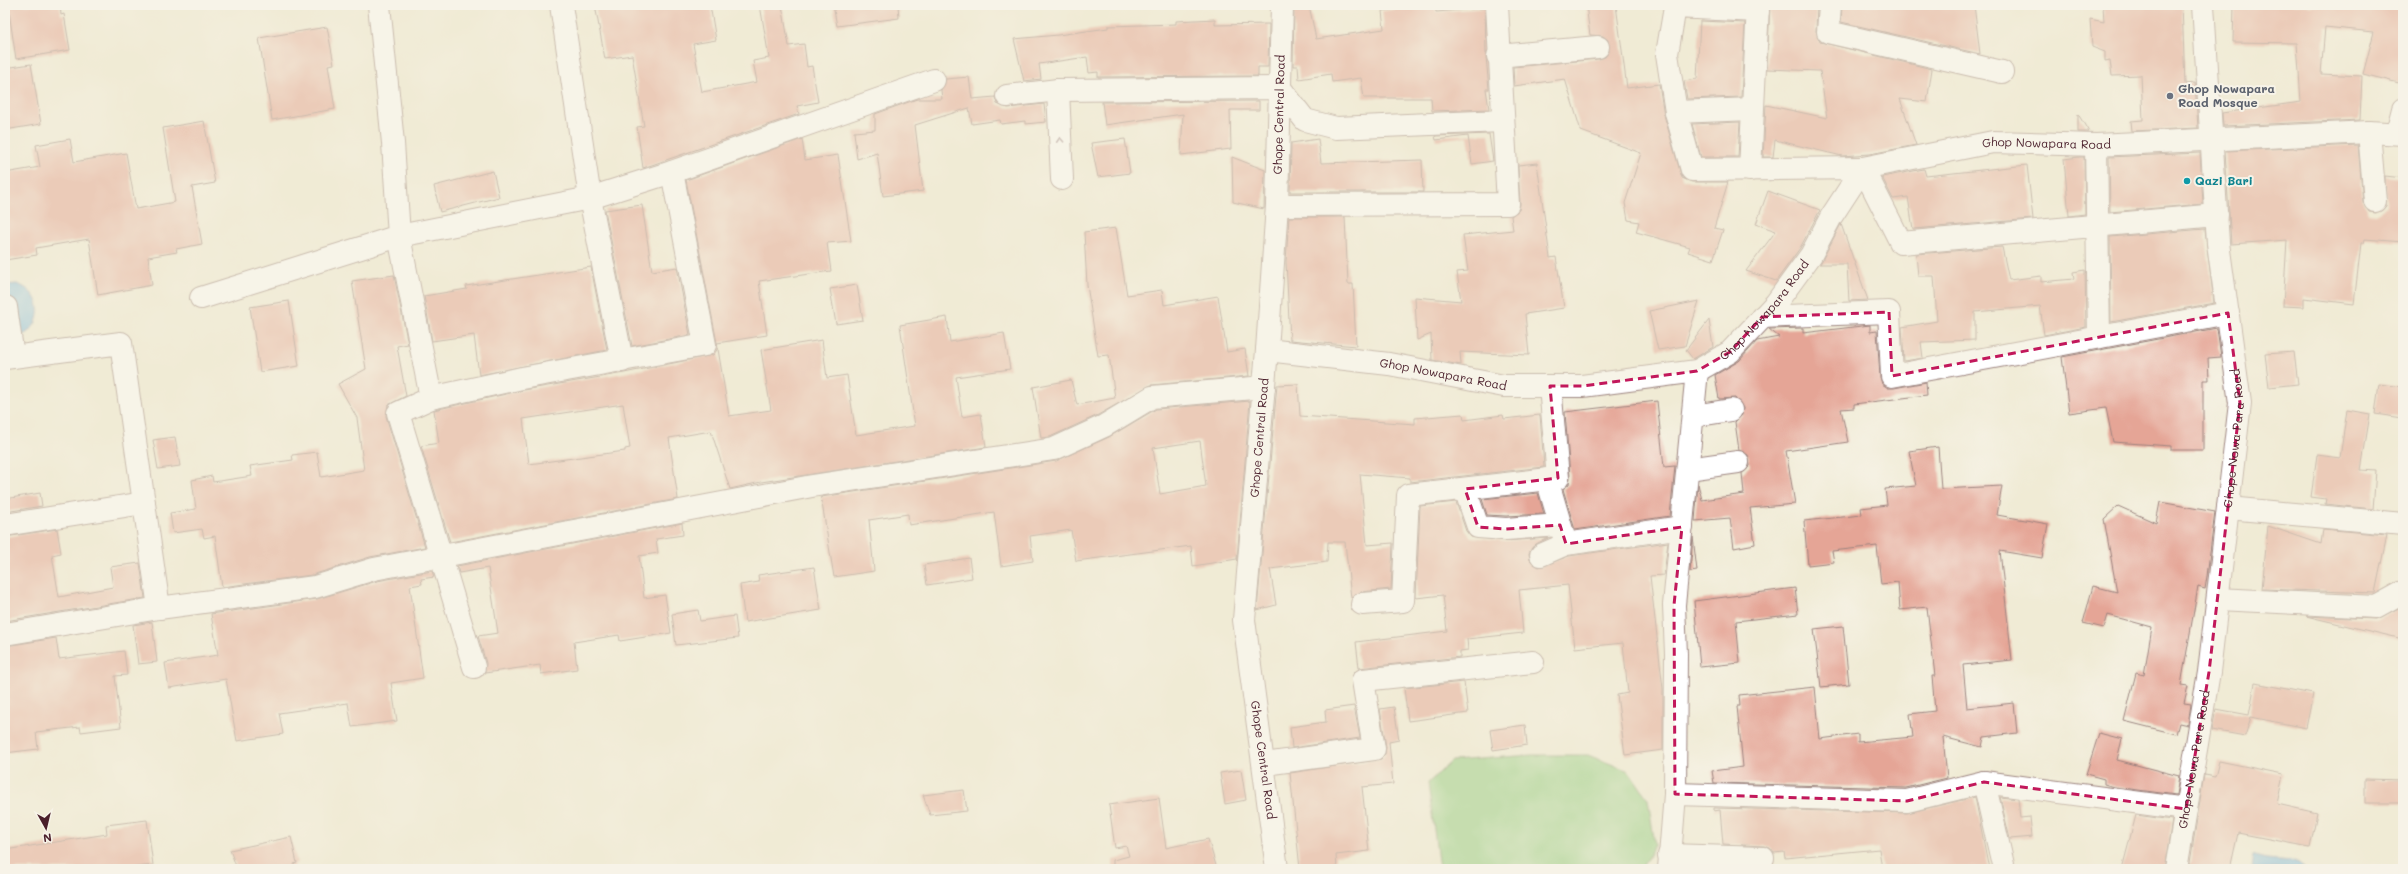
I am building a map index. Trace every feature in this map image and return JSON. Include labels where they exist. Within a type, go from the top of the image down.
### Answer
[{"type":"street","points":[[379,5],[393,143],[399,236],[431,398]]},
{"type":"street","points":[[561,5],[590,198],[622,361]]},
{"type":"street","name":"Ghope Central Road","points":[[1277,869],[1244,620],[1267,350],[1277,205],[1282,5]]},
{"type":"street","points":[[1277,205],[1508,204],[1498,56],[1497,5]]},
{"type":"street","points":[[1830,5],[1828,32],[2002,72]]},
{"type":"street","name":"Ghope Nowa Para Road","points":[[2176,869],[2209,672],[2240,403],[2216,215],[2202,5]]},
{"type":"street","points":[[1750,170],[1758,8],[1676,7],[1667,54],[1676,112],[1692,170],[1750,170],[1863,168],[1901,243],[2216,215]]},
{"type":"street","points":[[1498,56],[1598,46]]},
{"type":"street","points":[[201,298],[399,236],[590,198],[672,172],[934,80]]},
{"type":"street","points":[[1007,96],[1058,90],[1280,88],[1305,120],[1336,128],[1502,121]]},
{"type":"street","points":[[1058,90],[1062,179]]},
{"type":"street","points":[[1676,112],[1752,109]]},
{"type":"street","points":[[2400,133],[2403,109]]},
{"type":"street","points":[[2369,132],[2375,201]]},
{"type":"street","name":"Ghop Nowapara Road","points":[[1267,350],[1389,364],[1504,386],[1582,386],[1697,371],[1730,352],[1776,303],[1812,255],[1831,217],[1863,168],[1993,142],[2096,145],[2212,141],[2369,132],[2400,133]]},
{"type":"street","points":[[2096,145],[2098,337]]},
{"type":"street","points":[[474,667],[398,413],[431,398],[522,378],[705,345],[672,172]]},
{"type":"street","points":[[6,307],[9,358],[121,343],[159,608]]},
{"type":"street","points":[[1762,317],[1888,312],[1892,376],[2228,313]]},
{"type":"street","points":[[1697,371],[1674,604],[1676,654],[1675,794],[1669,862],[1763,858]]},
{"type":"street","points":[[1362,604],[1403,600],[1408,495],[1558,478],[1550,386]]},
{"type":"street","points":[[5,634],[159,608],[315,587],[374,569],[812,486],[1054,449],[1104,426],[1152,397],[1264,387]]},
{"type":"street","points":[[1693,416],[1730,410]]},
{"type":"street","points":[[1688,469],[1738,462]]},
{"type":"street","points":[[1546,479],[1563,534]]},
{"type":"street","points":[[1465,489],[1478,527],[1563,534],[1682,527]]},
{"type":"street","points":[[5,525],[144,503]]},
{"type":"street","points":[[2228,508],[2403,524]]},
{"type":"street","points":[[1541,555],[1563,534]]},
{"type":"street","points":[[2218,599],[2376,607],[2403,592]]},
{"type":"street","points":[[1272,764],[1374,749],[1363,680],[1532,662]]},
{"type":"street","points":[[1675,794],[1907,801],[1984,782],[2186,809]]},
{"type":"street","points":[[1984,782],[2004,869]]},
{"type":"highlighted area","points":[[1889,312],[1892,376],[2228,313],[2240,403],[2209,672],[2186,809],[1984,782],[1907,801],[1675,794],[1674,605],[1682,527],[1566,544],[1560,525],[1506,529],[1478,527],[1465,489],[1558,478],[1550,386],[1582,386],[1697,371],[1730,352],[1762,317]]},
{"type":"green space","points":[[1531,755],[1588,755],[1629,771],[1648,799],[1655,845],[1641,869],[1439,869],[1428,783],[1452,761]]},
{"type":"water","points":[[17,284],[28,290],[35,298],[38,307],[38,317],[34,326],[27,333],[17,337],[5,337],[5,285]]},
{"type":"water","points":[[2253,855],[2260,858],[2294,862],[2306,869],[2251,869]]},
{"type":"building","points":[[8,5],[60,5],[61,15],[64,14],[70,50],[16,59]]},
{"type":"building","points":[[595,5],[710,5],[716,40],[693,44],[702,92],[757,82],[753,61],[769,58],[760,5],[782,5],[789,46],[804,44],[807,67],[812,66],[818,102],[797,106],[799,114],[643,168],[637,127],[644,126],[632,55],[605,59]]},
{"type":"building","points":[[833,5],[898,5],[899,18],[837,26]]},
{"type":"building","points":[[1294,5],[1309,5],[1316,39],[1384,29],[1382,11],[1412,7],[1412,5],[1435,5],[1436,12],[1485,8],[1486,57],[1489,89],[1486,89],[1489,109],[1432,111],[1431,98],[1364,98],[1361,78],[1332,82],[1331,74],[1299,79],[1298,66],[1293,66]]},
{"type":"building","points":[[1586,5],[1616,5],[1627,88],[1659,84],[1664,115],[1682,178],[1692,182],[1728,182],[1714,228],[1723,230],[1713,260],[1688,252],[1690,247],[1636,232],[1639,222],[1628,220],[1625,203],[1641,153],[1581,131],[1565,79],[1514,86],[1513,67],[1599,59],[1605,57],[1609,52],[1608,40],[1603,36],[1590,35]]},
{"type":"building","points":[[1770,5],[1817,5],[1816,31],[1820,42],[1932,69],[1927,102],[1900,99],[1916,145],[1870,154],[1842,156],[1775,140],[1773,157],[1763,157],[1766,105],[1827,118],[1820,71],[1767,69]]},
{"type":"building","points":[[1842,5],[1974,5],[1980,54],[1841,22]]},
{"type":"building","points":[[2103,5],[2182,5],[2185,84],[2195,83],[2198,128],[2132,131],[2131,121],[2143,120],[2141,75],[2112,76],[2110,60],[2105,61],[2105,52],[2092,47],[2090,19],[2104,22]]},
{"type":"building","points":[[2234,5],[2403,5],[2403,84],[2363,74],[2374,32],[2325,27],[2321,74],[2362,76],[2360,120],[2223,126],[2222,113],[2301,102],[2297,43],[2233,42]]},
{"type":"building","points":[[1215,19],[1215,25],[1269,24],[1268,67],[1258,67],[1258,76],[1098,77],[1098,72],[1089,73],[1087,57],[1039,64],[1041,79],[1024,81],[1014,39],[1058,35],[1108,28],[1108,26],[1176,24],[1176,21]]},
{"type":"building","points":[[1700,21],[1745,23],[1741,97],[1687,99],[1684,81],[1697,79]]},
{"type":"building","points":[[327,27],[334,64],[328,65],[335,109],[272,120],[259,38]]},
{"type":"building","points":[[31,64],[41,124],[5,130],[5,68]]},
{"type":"building","points":[[969,77],[972,99],[995,97],[997,104],[1008,108],[1044,104],[1046,122],[1025,124],[1025,121],[1001,124],[1000,120],[972,124],[969,108],[915,125],[923,191],[883,196],[877,153],[857,159],[854,132],[875,130],[875,114],[917,99],[942,99],[941,90],[946,79]]},
{"type":"building","points":[[1259,101],[1259,110],[1230,110],[1231,149],[1181,155],[1183,114],[1105,125],[1102,102]]},
{"type":"building","points":[[2078,114],[2089,132],[2078,132]]},
{"type":"building","points":[[204,121],[215,183],[192,187],[202,244],[176,249],[177,252],[148,257],[152,285],[98,295],[89,239],[36,248],[37,255],[5,260],[5,173],[40,167],[36,145],[70,139],[74,162],[126,153],[136,209],[175,202],[163,128]]},
{"type":"building","points":[[1740,122],[1738,157],[1701,157],[1692,124]]},
{"type":"building","points":[[1489,134],[1493,161],[1472,164],[1468,136],[1436,140],[1435,136]]},
{"type":"building","points":[[802,139],[805,160],[838,155],[851,241],[827,243],[831,271],[759,281],[767,335],[717,343],[686,180]]},
{"type":"building","points":[[1125,139],[1130,173],[1098,177],[1091,143]]},
{"type":"building","points":[[1318,139],[1321,163],[1422,160],[1423,192],[1290,192],[1291,143]]},
{"type":"building","points":[[2358,145],[2363,202],[2369,212],[2376,213],[2386,206],[2385,176],[2403,178],[2403,242],[2365,239],[2364,243],[2361,243],[2354,304],[2304,298],[2304,307],[2283,306],[2287,240],[2231,244],[2225,151]]},
{"type":"building","points":[[2200,153],[2203,204],[2110,212],[2109,157]]},
{"type":"building","points":[[1232,157],[1265,170],[1264,209],[1233,202]]},
{"type":"building","points":[[2084,157],[2085,214],[2069,216],[2064,159]]},
{"type":"building","points":[[1537,163],[1550,258],[1556,257],[1564,308],[1525,314],[1529,355],[1460,352],[1461,365],[1432,360],[1431,334],[1417,340],[1415,297],[1461,301],[1457,272],[1468,271],[1463,235],[1513,230],[1511,216],[1519,210],[1520,204],[1518,165]]},
{"type":"building","points":[[2027,165],[2033,219],[1913,229],[1908,197],[1893,199],[1882,177],[1924,169],[1926,176]]},
{"type":"building","points":[[493,171],[499,197],[440,212],[434,186]]},
{"type":"building","points":[[1768,191],[1820,210],[1800,248],[1776,281],[1746,271],[1776,231],[1756,224]]},
{"type":"building","points":[[642,205],[652,271],[677,267],[690,335],[632,346],[605,210]]},
{"type":"building","points":[[1289,217],[1345,217],[1348,284],[1353,284],[1356,346],[1290,340],[1286,261]]},
{"type":"building","points":[[1841,224],[1868,300],[1849,301],[1847,264],[1820,264]]},
{"type":"building","points":[[1116,228],[1127,295],[1162,290],[1164,305],[1218,296],[1227,352],[1245,349],[1249,376],[1151,385],[1098,415],[1050,437],[1041,438],[1033,387],[1071,380],[1077,405],[1115,398],[1109,355],[1098,356],[1087,285],[1084,232]]},
{"type":"building","points":[[2205,229],[2214,303],[2111,322],[2110,237]]},
{"type":"building","points":[[2002,247],[2009,280],[2041,276],[2041,282],[2074,279],[2073,272],[2085,270],[2086,327],[2044,335],[2040,306],[1975,312],[1975,340],[1921,342],[1923,358],[1904,361],[1902,327],[1937,321],[1934,276],[1918,276],[1916,254]]},
{"type":"building","points":[[591,267],[607,350],[479,375],[474,335],[432,341],[424,296],[467,289],[466,286]]},
{"type":"building","points":[[394,275],[408,344],[397,346],[406,396],[388,405],[386,416],[425,547],[370,557],[312,575],[222,587],[215,536],[204,538],[202,529],[173,533],[170,513],[196,509],[192,480],[212,476],[213,482],[252,476],[250,466],[293,460],[292,455],[317,452],[321,477],[364,470],[357,418],[338,384],[366,369],[352,281]]},
{"type":"building","points":[[857,285],[863,320],[836,324],[830,289]]},
{"type":"building","points":[[289,301],[299,366],[260,372],[250,307]]},
{"type":"building","points":[[1699,301],[1685,346],[1658,350],[1649,311]]},
{"type":"building","points":[[947,317],[950,342],[1004,333],[1010,369],[956,377],[962,417],[981,414],[986,447],[761,482],[730,489],[711,431],[669,438],[678,499],[450,542],[421,446],[439,443],[434,410],[524,390],[624,373],[713,355],[717,350],[717,343],[729,416],[771,410],[761,350],[822,340],[827,378],[847,375],[856,435],[915,426],[900,325]],"holes":[[[623,404],[630,448],[625,449],[625,451],[529,464],[523,419]]]},
{"type":"building","points":[[1709,320],[1713,347],[1693,359],[1686,350]]},
{"type":"building","points":[[1870,325],[1870,332],[1877,331],[1880,377],[1882,384],[1888,388],[1894,388],[1926,382],[1927,395],[1854,404],[1854,408],[1841,409],[1848,442],[1786,451],[1795,504],[1750,508],[1755,544],[1734,548],[1730,518],[1695,521],[1698,484],[1702,500],[1744,494],[1742,473],[1750,466],[1748,455],[1739,450],[1735,422],[1742,415],[1743,408],[1735,398],[1719,399],[1715,375],[1739,361],[1757,341],[1779,337],[1769,329],[1803,328],[1803,333]]},
{"type":"building","points":[[2217,328],[2221,357],[2208,358],[2209,380],[2203,380],[2203,450],[2171,450],[2171,446],[2113,442],[2106,408],[2069,413],[2062,357]]},
{"type":"building","points":[[2294,352],[2298,384],[2269,387],[2265,354]]},
{"type":"building","points":[[1298,384],[1300,416],[1415,424],[1415,418],[1463,414],[1464,420],[1503,415],[1504,419],[1540,415],[1544,467],[1410,482],[1410,478],[1360,474],[1367,545],[1393,543],[1391,589],[1361,592],[1351,598],[1345,542],[1328,542],[1327,562],[1270,569],[1276,605],[1257,610],[1277,385]]},
{"type":"building","points":[[2379,384],[2403,387],[2403,418],[2375,414]]},
{"type":"building","points":[[1250,401],[1237,559],[1193,566],[1191,546],[1076,561],[1071,530],[1030,536],[1033,561],[1001,566],[994,512],[909,525],[908,514],[869,520],[874,571],[834,577],[821,497],[1056,461],[1109,437],[1156,409]],"holes":[[[1200,441],[1206,486],[1160,494],[1153,448]]]},
{"type":"building","points":[[1657,401],[1664,467],[1675,466],[1670,516],[1575,530],[1563,489],[1569,484],[1570,477],[1565,412]]},
{"type":"building","points":[[2347,410],[2370,414],[2361,470],[2376,471],[2373,509],[2325,504],[2326,499],[2311,497],[2317,455],[2340,458]]},
{"type":"building","points":[[175,437],[180,466],[158,469],[153,440]]},
{"type":"building","points":[[1938,447],[1941,489],[2002,486],[1997,515],[2048,524],[2042,558],[2000,551],[2012,660],[1963,665],[1967,708],[2014,703],[2017,733],[1984,737],[1982,747],[1943,737],[1947,778],[1906,788],[1714,783],[1712,771],[1743,767],[1737,706],[1740,706],[1739,695],[1815,687],[1820,739],[1858,734],[1858,742],[1913,737],[1910,714],[1935,711],[1932,676],[1935,676],[1927,607],[1900,610],[1898,582],[1881,584],[1877,546],[1832,551],[1834,562],[1808,565],[1804,521],[1862,515],[1861,508],[1887,505],[1885,489],[1916,486],[1909,451]]},
{"type":"building","points":[[40,493],[42,506],[5,512],[5,499]]},
{"type":"building","points":[[1538,493],[1544,514],[1506,516],[1487,515],[1482,499]]},
{"type":"building","points":[[1456,502],[1466,531],[1471,537],[1505,541],[1548,538],[1536,544],[1529,553],[1530,560],[1539,567],[1569,556],[1668,542],[1664,575],[1650,576],[1663,689],[1663,750],[1625,755],[1617,695],[1628,693],[1623,643],[1575,648],[1568,585],[1519,590],[1523,633],[1467,639],[1468,650],[1460,651],[1460,657],[1359,668],[1356,642],[1447,631],[1443,595],[1416,598],[1420,506]]},
{"type":"building","points":[[2160,502],[2215,512],[2205,589],[2198,587],[2181,685],[2188,686],[2184,703],[2191,704],[2188,725],[2179,723],[2176,734],[2124,721],[2136,673],[2144,675],[2152,627],[2108,615],[2104,628],[2083,623],[2093,586],[2117,592],[2104,519],[2118,506],[2156,523]]},
{"type":"building","points":[[682,523],[683,535],[656,539],[658,553],[639,556],[644,598],[665,595],[671,633],[620,641],[619,635],[574,642],[577,669],[541,674],[540,665],[485,673],[486,663],[478,636],[498,633],[488,568],[459,573],[457,566]]},
{"type":"building","points":[[2268,526],[2321,544],[2323,529],[2387,535],[2375,593],[2262,589]]},
{"type":"building","points":[[57,529],[61,553],[52,555],[59,597],[113,587],[110,567],[140,563],[145,598],[5,621],[5,537]]},
{"type":"building","points":[[1693,537],[1697,571],[1690,572]]},
{"type":"building","points":[[969,558],[972,578],[927,585],[924,565]]},
{"type":"building","points":[[814,567],[821,610],[745,622],[740,585],[759,582],[758,575]]},
{"type":"building","points":[[432,571],[434,577],[421,579],[422,584],[410,586],[423,678],[391,683],[397,721],[352,727],[348,703],[279,713],[283,734],[237,741],[226,679],[169,688],[165,663],[218,655],[211,614],[317,599],[377,581]]},
{"type":"building","points":[[1795,588],[1798,614],[1736,621],[1740,663],[1700,667],[1694,601]]},
{"type":"building","points":[[2403,606],[2403,639],[2306,616],[2376,619]]},
{"type":"building","points":[[698,610],[700,621],[735,616],[738,638],[676,645],[672,614]]},
{"type":"building","points":[[152,622],[157,662],[138,664],[133,625]]},
{"type":"building","points":[[1843,626],[1849,684],[1821,687],[1814,629]]},
{"type":"building","points":[[56,638],[59,659],[124,651],[127,675],[115,676],[121,727],[81,732],[80,727],[36,732],[38,749],[5,753],[5,646]]},
{"type":"building","points":[[1464,682],[1468,713],[1408,721],[1404,688]]},
{"type":"building","points":[[2255,683],[2313,694],[2306,728],[2251,717],[2245,736],[2212,730],[2216,709],[2249,715]]},
{"type":"building","points":[[1354,706],[1360,738],[1292,748],[1290,727],[1326,722],[1325,710]]},
{"type":"building","points":[[1394,707],[1399,740],[1389,742],[1393,784],[1362,787],[1369,851],[1336,855],[1337,869],[1300,869],[1290,773],[1381,759],[1385,754],[1386,747],[1380,709]]},
{"type":"building","points":[[1525,725],[1527,745],[1493,750],[1490,730]]},
{"type":"building","points":[[2099,733],[2122,739],[2117,760],[2179,776],[2176,795],[2115,787],[2104,784],[2104,779],[2086,774]]},
{"type":"building","points":[[2219,761],[2283,774],[2277,804],[2317,813],[2310,847],[2238,833],[2230,869],[2189,869],[2204,775],[2215,777]]},
{"type":"building","points":[[1241,770],[1246,800],[1225,804],[1220,773]]},
{"type":"building","points":[[2365,779],[2403,780],[2403,803],[2365,803]]},
{"type":"building","points":[[964,790],[967,811],[930,815],[923,795]]},
{"type":"building","points":[[1975,797],[1989,869],[1882,869],[1879,849],[1785,858],[1784,852],[1774,853],[1770,848],[1764,846],[1723,844],[1720,810],[1714,811],[1714,808],[1907,813]]},
{"type":"building","points":[[2000,797],[2018,799],[2020,818],[2030,817],[2032,837],[2010,839]]},
{"type":"building","points":[[1159,798],[1166,848],[1208,839],[1217,869],[1113,869],[1113,860],[1129,856],[1126,846],[1115,848],[1109,805]]},
{"type":"building","points":[[2136,815],[2172,820],[2164,869],[2122,869]]},
{"type":"building","points":[[147,820],[153,865],[120,869],[5,869],[5,850],[107,834],[106,825]]},
{"type":"building","points":[[291,837],[297,863],[294,864],[295,869],[237,869],[230,850]]},
{"type":"place","name":"Ghop Nowapara Road Mosque","points":[[2170,96]]},
{"type":"place","name":"Qazi Bari","points":[[2187,181]]}]
